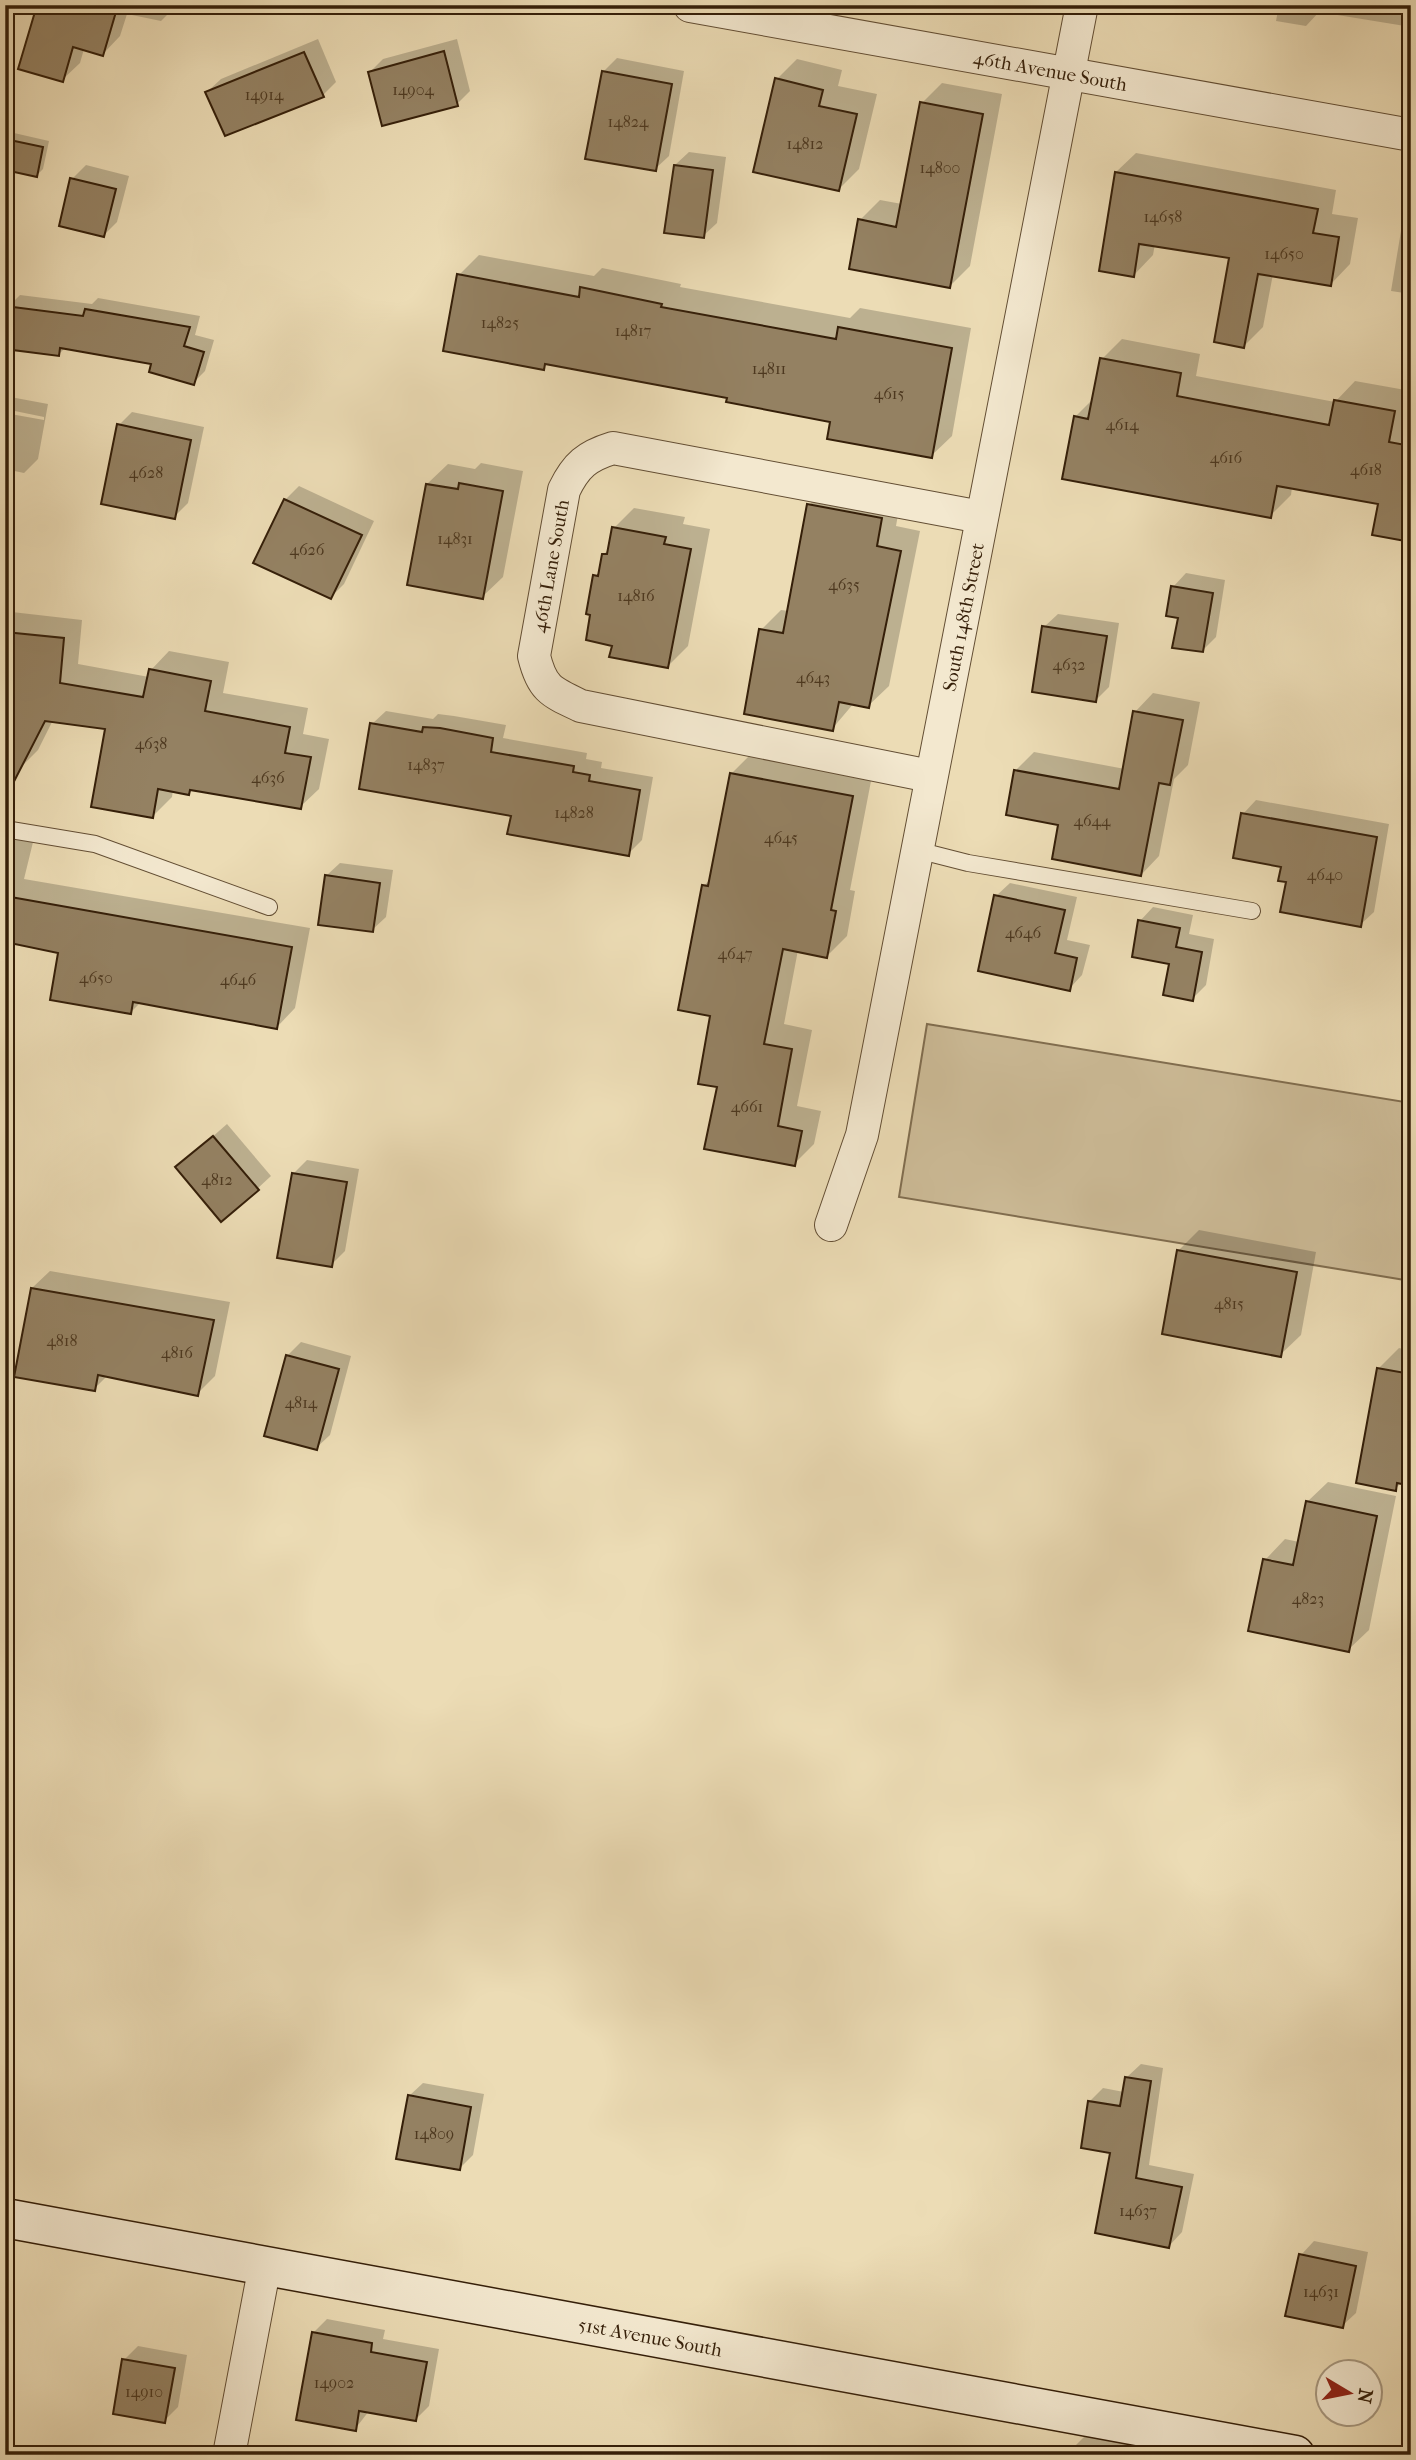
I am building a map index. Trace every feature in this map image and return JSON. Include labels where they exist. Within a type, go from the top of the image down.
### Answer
[{"type":"street","name":"South 148th Street","points":[[831,1225],[862,1135],[1082,5]]},
{"type":"street","name":"46th Avenue South","points":[[690,6],[1411,135]]},
{"type":"street","name":"46th Lane South","points":[[930,775],[581,706],[550,688],[540,680],[534,656],[564,490],[572,473],[589,455],[613,448],[981,517]]},
{"type":"street","name":"51st Avenue South","points":[[5,2218],[1295,2455]]},
{"type":"street","points":[[229,2455],[265,2265]]},
{"type":"lane","points":[[5,829],[95,844],[269,907]]},
{"type":"lane","points":[[917,850],[968,863],[1252,911]]},
{"type":"shaded area","points":[[927,1024],[1411,1103],[1411,1281],[899,1197]]},
{"type":"building","points":[[37,5],[118,5],[103,56],[73,47],[63,82],[18,69]]},
{"type":"building","points":[[444,51],[458,106],[382,126],[368,72]]},
{"type":"building","points":[[304,52],[324,97],[225,136],[205,92]]},
{"type":"building","points":[[602,71],[672,84],[656,171],[585,159]]},
{"type":"building","points":[[775,78],[823,90],[819,106],[857,114],[839,191],[753,172]]},
{"type":"building","points":[[920,102],[983,114],[950,288],[849,269],[858,219],[896,227]]},
{"type":"building","points":[[5,139],[43,147],[37,177],[5,170]]},
{"type":"building","points":[[674,165],[713,170],[704,238],[664,233]]},
{"type":"building","points":[[1115,172],[1318,209],[1313,233],[1339,237],[1331,286],[1258,274],[1244,348],[1214,342],[1229,258],[1139,244],[1134,277],[1099,271]]},
{"type":"building","points":[[70,178],[116,189],[104,237],[59,226]]},
{"type":"building","points":[[457,274],[579,297],[580,287],[662,304],[661,307],[836,339],[838,327],[952,348],[932,458],[827,439],[830,422],[726,402],[727,398],[545,364],[544,370],[443,351]]},
{"type":"building","points":[[5,306],[83,316],[85,309],[190,327],[184,346],[204,352],[194,385],[149,372],[151,364],[60,348],[59,356],[5,349]]},
{"type":"building","points":[[1100,358],[1181,373],[1177,396],[1329,425],[1334,400],[1395,411],[1389,442],[1411,446],[1411,542],[1372,535],[1378,504],[1277,486],[1271,518],[1062,479],[1074,416],[1088,419]]},
{"type":"building","points":[[117,424],[191,440],[175,519],[101,504]]},
{"type":"building","points":[[459,483],[503,491],[483,599],[407,585],[426,484],[458,489]]},
{"type":"building","points":[[284,499],[362,535],[331,599],[253,563]]},
{"type":"building","points":[[807,504],[882,518],[877,546],[901,551],[869,708],[839,702],[833,731],[744,714],[759,629],[783,633]]},
{"type":"building","points":[[612,527],[666,537],[664,544],[691,549],[668,668],[609,657],[612,646],[586,640],[590,615],[586,614],[593,575],[598,576],[602,554],[607,554]]},
{"type":"building","points":[[1171,586],[1213,593],[1203,652],[1172,648],[1178,618],[1166,616]]},
{"type":"building","points":[[1042,626],[1107,636],[1096,702],[1032,692]]},
{"type":"building","points":[[5,632],[64,638],[60,683],[143,697],[149,669],[211,681],[205,711],[290,727],[285,753],[311,757],[301,809],[190,790],[189,795],[158,789],[153,818],[91,807],[105,729],[45,721],[5,799]]},
{"type":"building","points":[[1133,711],[1183,720],[1170,785],[1159,783],[1141,876],[1052,859],[1058,825],[1006,815],[1014,770],[1119,789]]},
{"type":"building","points":[[370,723],[422,732],[423,727],[440,728],[493,738],[491,752],[574,766],[573,772],[590,775],[589,781],[640,790],[629,856],[507,834],[511,816],[359,789]]},
{"type":"building","points":[[730,773],[853,796],[831,910],[836,911],[827,958],[783,949],[764,1044],[792,1049],[778,1126],[802,1131],[795,1166],[704,1149],[717,1087],[698,1084],[710,1016],[678,1010],[702,885],[708,886]]},
{"type":"building","points":[[1241,813],[1377,837],[1361,927],[1280,912],[1286,882],[1278,881],[1281,867],[1233,858]]},
{"type":"building","points":[[325,875],[380,883],[373,932],[318,925]]},
{"type":"building","points":[[994,895],[1065,910],[1055,953],[1077,958],[1070,991],[978,971]]},
{"type":"building","points":[[5,896],[292,947],[277,1029],[133,1002],[131,1014],[50,1000],[58,953],[5,942]]},
{"type":"building","points":[[1138,920],[1180,928],[1176,947],[1202,952],[1193,1001],[1163,995],[1169,964],[1132,957]]},
{"type":"building","points":[[213,1136],[259,1190],[221,1222],[175,1167]]},
{"type":"building","points":[[292,1173],[347,1182],[332,1267],[277,1258]]},
{"type":"building","points":[[1177,1250],[1297,1272],[1281,1357],[1162,1334]]},
{"type":"building","points":[[31,1288],[214,1320],[198,1396],[98,1375],[95,1391],[14,1377]]},
{"type":"building","points":[[286,1355],[339,1369],[317,1450],[264,1436]]},
{"type":"building","points":[[1377,1368],[1411,1374],[1411,1486],[1397,1483],[1396,1491],[1356,1483]]},
{"type":"building","points":[[1306,1501],[1377,1516],[1349,1652],[1248,1631],[1263,1559],[1293,1565]]},
{"type":"building","points":[[1125,2077],[1151,2081],[1136,2178],[1182,2187],[1169,2248],[1095,2233],[1110,2153],[1081,2148],[1088,2101],[1120,2106]]},
{"type":"building","points":[[408,2095],[471,2107],[460,2170],[396,2159]]},
{"type":"building","points":[[1299,2254],[1356,2266],[1343,2328],[1285,2316]]},
{"type":"building","points":[[312,2332],[372,2343],[371,2352],[427,2362],[416,2421],[359,2411],[356,2431],[296,2420]]},
{"type":"building","points":[[122,2359],[175,2368],[165,2423],[113,2414]]}]
